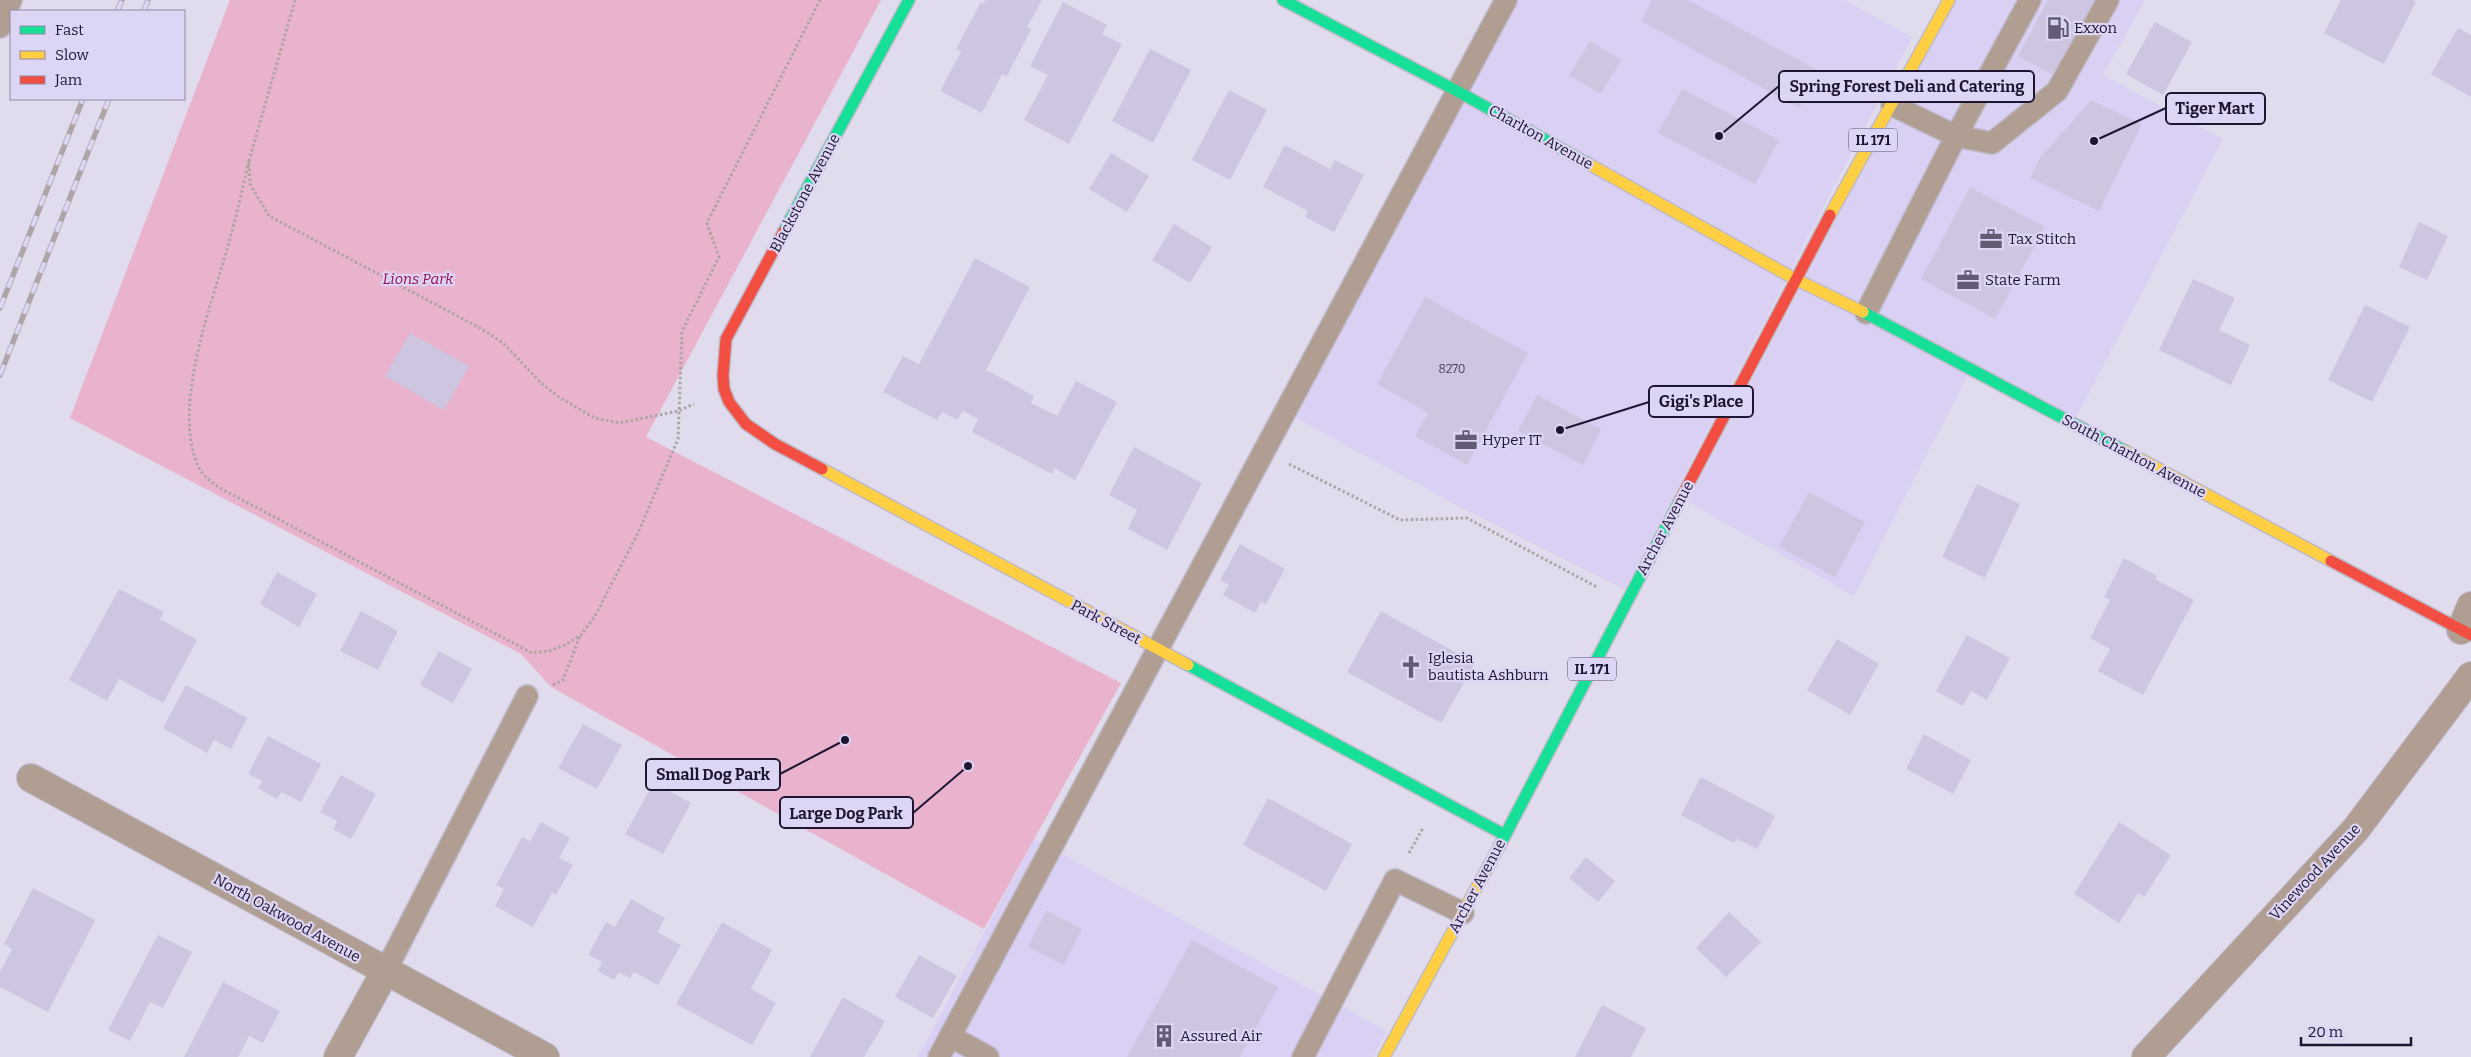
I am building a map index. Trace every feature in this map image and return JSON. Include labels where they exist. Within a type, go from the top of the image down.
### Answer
[{"type":"street","name":"Blackstone Avenue","points":[[725,391],[721,365],[726,339],[909,0]]},
{"type":"street","name":"Charlton Avenue","points":[[1283,0],[1457,91],[1796,279]]},
{"type":"street","name":"Archer Avenue","points":[[1384,1057],[1505,835],[1796,279],[1949,0]]},
{"type":"street","name":"South Charlton Avenue","points":[[1796,279],[1866,313],[2468,624]]},
{"type":"street","name":"Park Street","points":[[725,391],[734,414],[750,430],[1505,835]]},
{"type":"street","name":"Vinewood Avenue","points":[[2146,1057],[2356,829],[2471,676]]},
{"type":"street","name":"North Oakwood Avenue","points":[[31,778],[385,972],[545,1057]]},
{"type":"street","points":[[338,1057],[385,972]]},
{"type":"lane","points":[[0,27],[11,0]]},
{"type":"lane","points":[[939,1057],[1506,0]]},
{"type":"lane","points":[[1866,313],[1956,136],[2030,0]]},
{"type":"lane","points":[[1892,105],[1956,136],[1992,143],[2058,92],[2108,0]]},
{"type":"lane","points":[[385,972],[527,696]]},
{"type":"lane","points":[[1302,1057],[1395,880],[1462,914]]},
{"type":"lane","points":[[950,1036],[988,1057]]},
{"type":"path","points":[[295,0],[249,161],[234,227],[202,339],[191,392],[189,422],[198,466],[211,482],[229,493],[532,653],[549,651],[565,645],[581,635]]},
{"type":"path","points":[[527,696],[563,680],[581,635],[596,616],[639,531],[664,474],[678,439],[682,331],[719,257],[707,223],[820,0]]},
{"type":"path","points":[[249,161],[250,184],[269,216],[480,328],[503,343],[541,383],[560,398],[595,418],[619,423],[678,411],[725,391]]},
{"type":"path","points":[[1263,452],[1400,520],[1467,518],[1627,602]]},
{"type":"shaded area","points":[[1503,0],[1844,0],[1912,37],[1625,589],[1447,500],[1296,418]]},
{"type":"shaded area","points":[[1951,0],[2145,0],[2103,75],[2223,139],[2073,423],[1971,369],[1854,596],[1688,502]]},
{"type":"shaded area","points":[[1034,839],[1387,1031],[1373,1057],[918,1057]]},
{"type":"green space","name":"Lions Park","points":[[230,0],[881,0],[646,437],[1121,683],[984,929],[551,687],[521,654],[70,418]]},
{"type":"building","points":[[985,0],[1042,0],[1027,27],[1031,30],[1007,76],[1002,74],[982,113],[940,91],[961,52],[956,49],[981,2],[983,4]]},
{"type":"building","points":[[1652,0],[1688,0],[1819,71],[1799,108],[1641,21]]},
{"type":"building","name":"Exxon","points":[[2048,0],[2099,0],[2057,77],[2018,56]]},
{"type":"building","points":[[2341,0],[2412,0],[2416,2],[2384,64],[2324,33]]},
{"type":"building","points":[[1063,2],[1107,25],[1102,34],[1122,44],[1069,144],[1024,120],[1048,75],[1030,66]]},
{"type":"building","points":[[2155,22],[2192,42],[2163,95],[2126,74]]},
{"type":"building","points":[[2458,28],[2471,35],[2471,97],[2431,74]]},
{"type":"building","points":[[1590,41],[1621,60],[1601,94],[1569,75]]},
{"type":"building","points":[[1150,49],[1191,70],[1153,143],[1112,121]]},
{"type":"building","points":[[1682,89],[1779,140],[1755,184],[1658,133]]},
{"type":"building","points":[[1229,90],[1267,110],[1230,180],[1192,160]]},
{"type":"building","points":[[2091,100],[2142,124],[2099,211],[2030,178],[2040,158]]},
{"type":"building","points":[[1285,145],[1330,169],[1335,160],[1364,175],[1334,232],[1305,217],[1308,211],[1263,187]]},
{"type":"building","points":[[1111,153],[1149,176],[1127,212],[1089,189]]},
{"type":"building","points":[[1970,187],[2045,227],[1995,319],[1921,279]]},
{"type":"building","points":[[2419,222],[2448,236],[2427,280],[2399,267]]},
{"type":"building","points":[[1174,224],[1212,247],[1190,283],[1152,260]]},
{"type":"building","points":[[975,258],[1030,287],[986,370],[1034,396],[1031,403],[1057,416],[1076,381],[1117,402],[1075,480],[1054,468],[1052,474],[972,432],[978,419],[963,411],[957,420],[942,412],[937,420],[883,392],[903,356],[919,364]]},
{"type":"building","points":[[2193,279],[2235,298],[2219,330],[2250,345],[2231,385],[2159,350]]},
{"type":"building","points":[[1425,297],[1528,353],[1467,465],[1415,436],[1428,413],[1377,384]]},
{"type":"building","points":[[2365,305],[2410,327],[2372,402],[2328,380]]},
{"type":"building","points":[[410,333],[469,366],[444,410],[385,376]]},
{"type":"building","points":[[1537,395],[1601,429],[1583,465],[1518,431]]},
{"type":"building","points":[[1134,447],[1202,483],[1167,550],[1128,529],[1137,510],[1109,495]]},
{"type":"building","points":[[1977,484],[2020,504],[1985,578],[1942,557]]},
{"type":"building","points":[[1809,492],[1865,522],[1835,577],[1779,547]]},
{"type":"building","points":[[1240,544],[1285,569],[1266,604],[1261,602],[1255,613],[1223,595],[1229,585],[1220,580]]},
{"type":"building","points":[[2124,558],[2157,576],[2155,579],[2194,600],[2143,695],[2098,671],[2110,649],[2090,638],[2110,600],[2104,597]]},
{"type":"building","points":[[277,572],[317,594],[299,627],[260,604]]},
{"type":"building","points":[[119,589],[164,612],[160,619],[197,640],[163,703],[119,679],[107,701],[69,680]]},
{"type":"building","points":[[361,611],[398,631],[378,670],[340,651]]},
{"type":"building","name":"Iglesia bautista Ashburn","points":[[1381,611],[1475,663],[1441,723],[1347,672]]},
{"type":"building","points":[[1967,635],[2010,658],[1987,700],[1971,691],[1963,706],[1936,691]]},
{"type":"building","points":[[1837,639],[1879,664],[1850,715],[1807,690]]},
{"type":"building","points":[[439,651],[472,669],[453,703],[420,685]]},
{"type":"building","points":[[186,685],[247,718],[231,749],[214,740],[207,753],[163,728]]},
{"type":"building","points":[[583,724],[622,745],[597,789],[558,768]]},
{"type":"building","points":[[1924,734],[1971,760],[1953,794],[1906,769]]},
{"type":"building","points":[[268,736],[321,764],[301,802],[281,792],[277,799],[258,788],[262,781],[248,774]]},
{"type":"building","points":[[341,775],[376,794],[351,839],[333,829],[337,821],[320,812]]},
{"type":"building","points":[[1701,777],[1775,816],[1757,849],[1737,839],[1734,843],[1681,815]]},
{"type":"building","points":[[654,782],[691,803],[663,854],[625,834]]},
{"type":"building","points":[[1268,798],[1352,844],[1326,891],[1243,845]]},
{"type":"building","points":[[541,822],[570,838],[559,858],[573,865],[556,895],[552,893],[533,927],[495,906],[504,889],[496,885],[522,837],[530,841]]},
{"type":"building","points":[[2119,822],[2171,855],[2144,897],[2138,893],[2119,923],[2074,894]]},
{"type":"building","points":[[1586,857],[1615,881],[1598,902],[1569,878]]},
{"type":"building","points":[[33,888],[95,920],[48,1012],[0,987],[0,972],[12,949],[4,944]]},
{"type":"building","points":[[631,899],[665,918],[657,932],[681,945],[658,985],[634,972],[630,978],[619,972],[614,980],[598,971],[602,962],[588,955],[606,922],[615,927]]},
{"type":"building","points":[[1046,910],[1082,929],[1064,965],[1028,947]]},
{"type":"building","points":[[1729,912],[1761,942],[1726,977],[1696,948]]},
{"type":"building","points":[[722,922],[772,950],[751,989],[776,1003],[752,1045],[676,1004]]},
{"type":"building","points":[[158,935],[192,952],[163,1008],[150,1002],[130,1041],[108,1030]]},
{"type":"building","points":[[1192,940],[1278,987],[1240,1057],[1127,1057]]},
{"type":"building","points":[[919,955],[957,976],[933,1018],[895,997]]},
{"type":"building","points":[[223,982],[280,1011],[263,1043],[249,1036],[238,1057],[184,1057]]},
{"type":"building","points":[[843,997],[885,1021],[864,1057],[810,1057]]},
{"type":"building","points":[[1602,1005],[1646,1028],[1631,1057],[1575,1057]]},
{"type":"railway","points":[[117,10],[122,0]]},
{"type":"railway","points":[[144,10],[148,0]]},
{"type":"railway","points":[[0,308],[83,100]]},
{"type":"railway","points":[[0,375],[109,100]]},
{"type":"traffic: fast","points":[[784,231],[909,0]]},
{"type":"traffic: fast","points":[[1283,0],[1457,91],[1587,163]]},
{"type":"traffic: fast","points":[[1863,312],[2125,451]]},
{"type":"traffic: fast","points":[[1500,845],[1679,502]]},
{"type":"traffic: fast","points":[[1188,665],[1505,835]]},
{"type":"traffic: slow","points":[[1830,215],[1949,0]]},
{"type":"traffic: slow","points":[[1587,163],[1795,279],[1863,312]]},
{"type":"traffic: slow","points":[[2125,451],[2331,561]]},
{"type":"traffic: slow","points":[[822,469],[1188,665]]},
{"type":"traffic: slow","points":[[1384,1057],[1500,845]]},
{"type":"traffic: jam","points":[[1679,502],[1830,215]]},
{"type":"traffic: jam","points":[[784,231],[726,339],[723,375],[724,389],[729,402],[746,424],[775,444],[822,469]]},
{"type":"traffic: jam","points":[[2331,561],[2471,635]]},
{"type":"place","name":"Exxon","points":[[2058,28]]},
{"type":"place","name":"Spring Forest Deli and Catering","points":[[1719,136]]},
{"type":"place","name":"Tiger Mart","points":[[2094,141]]},
{"type":"place","name":"Tax Stitch","points":[[1991,239]]},
{"type":"place","name":"State Farm","points":[[1968,280]]},
{"type":"place","name":"Gigi's Place","points":[[1560,430]]},
{"type":"place","name":"Hyper IT","points":[[1466,440]]},
{"type":"place","name":"Iglesia bautista Ashburn","points":[[1411,667]]},
{"type":"place","name":"Small Dog Park","points":[[845,740]]},
{"type":"place","name":"Large Dog Park","points":[[968,766]]},
{"type":"place","name":"Assured Air","points":[[1164,1036]]}]
